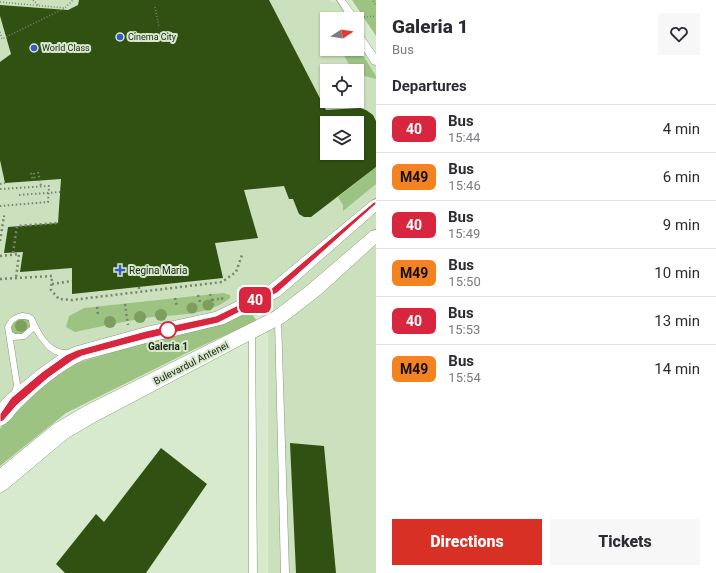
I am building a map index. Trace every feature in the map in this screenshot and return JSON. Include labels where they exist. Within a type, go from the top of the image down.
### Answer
[{"type":"main road","points":[[336,0],[344,12]]},
{"type":"main road","points":[[341,0],[351,12]]},
{"type":"main road","points":[[364,32],[376,52]]},
{"type":"main road","points":[[364,44],[376,62]]},
{"type":"main road","points":[[0,418],[14,401],[57,366],[80,353],[146,335],[218,319],[274,291],[376,204]]},
{"type":"main road","name":"Bulevardul Antenei","points":[[0,482],[61,431],[90,414],[278,317],[314,290],[376,235]]},
{"type":"lane","points":[[14,401],[17,385],[9,333],[7,329],[9,324],[17,317],[28,316],[53,350],[60,353],[80,353]]},
{"type":"lane","points":[[278,317],[285,573]]},
{"type":"lane","points":[[9,333],[14,337],[23,337],[30,332],[34,325]]},
{"type":"lane","points":[[252,331],[253,573]]},
{"type":"path","points":[[34,0],[38,5]]},
{"type":"path","points":[[0,32],[1,39],[65,8],[73,0]]},
{"type":"path","points":[[0,2],[65,8]]},
{"type":"path","points":[[372,2],[376,6]]},
{"type":"path","points":[[155,7],[159,27]]},
{"type":"path","points":[[364,19],[376,16]]},
{"type":"path","points":[[38,172],[41,186]]},
{"type":"path","points":[[33,173],[34,181]]},
{"type":"path","points":[[0,184],[5,183]]},
{"type":"path","points":[[0,189],[50,186],[48,202],[0,206]]},
{"type":"path","points":[[19,195],[60,193]]},
{"type":"path","points":[[0,241],[4,215]]},
{"type":"path","points":[[13,252],[18,226],[58,222]]},
{"type":"path","points":[[0,256],[19,254],[16,278]]},
{"type":"path","points":[[0,279],[52,276],[51,290],[59,299],[72,300],[222,282],[232,276],[240,266],[242,255]]},
{"type":"path","points":[[52,284],[72,281]]},
{"type":"path","points":[[139,287],[139,292]]},
{"type":"path","points":[[210,294],[212,300]]},
{"type":"path","points":[[198,295],[200,302]]},
{"type":"path","points":[[175,298],[176,307]]},
{"type":"path","points":[[126,304],[129,327]]},
{"type":"path","points":[[97,306],[98,315]]},
{"type":"shaded area","points":[[0,0],[330,0],[331,2],[338,3],[344,12],[320,12],[320,56],[364,56],[364,43],[376,61],[376,573],[268,573],[268,308],[208,343],[114,386],[32,432],[0,454]]},
{"type":"green space","points":[[352,0],[376,0],[376,36],[364,18],[364,12],[360,12]]},
{"type":"green space","points":[[344,56],[363,56],[376,76],[376,79],[364,76],[364,64],[349,64]]},
{"type":"green space","points":[[376,167],[376,184],[343,211],[343,205],[338,197]]},
{"type":"green space","points":[[223,293],[230,295],[230,298],[211,309],[200,312],[145,318],[75,332],[66,327],[69,316],[84,308]]},
{"type":"green space","points":[[248,309],[257,321],[197,348],[66,413],[0,466],[0,429],[16,407],[33,391],[71,365]]},
{"type":"green space","points":[[19,318],[30,319],[30,329],[19,336],[11,333],[10,326]]},
{"type":"building","points":[[79,0],[269,0],[320,98],[320,108],[325,108],[326,110],[360,108],[373,115],[376,121],[376,167],[311,217],[304,217],[299,214],[293,199],[289,199],[284,186],[244,190],[258,238],[215,243],[223,278],[72,294],[72,268],[20,272],[23,252],[4,253],[8,227],[58,223],[61,179],[5,183],[0,160],[0,62],[11,54],[0,16],[0,5],[68,10],[78,5]]},
{"type":"building","points":[[290,443],[324,446],[336,573],[296,573]]},
{"type":"building","points":[[161,448],[207,484],[146,573],[65,573],[56,564],[96,514],[104,522]]},
{"type":"bus line","name":"40","points":[[0,418],[14,401],[45,375],[69,358],[80,353],[146,335],[218,319],[274,291],[376,204]]},
{"type":"place","name":"Cinema City","points":[[120,37]]},
{"type":"place","name":"World Class","points":[[34,48]]},
{"type":"place","name":"Regina Maria","points":[[120,270]]},
{"type":"place","name":"Galeria 1","points":[[168,330]]}]
